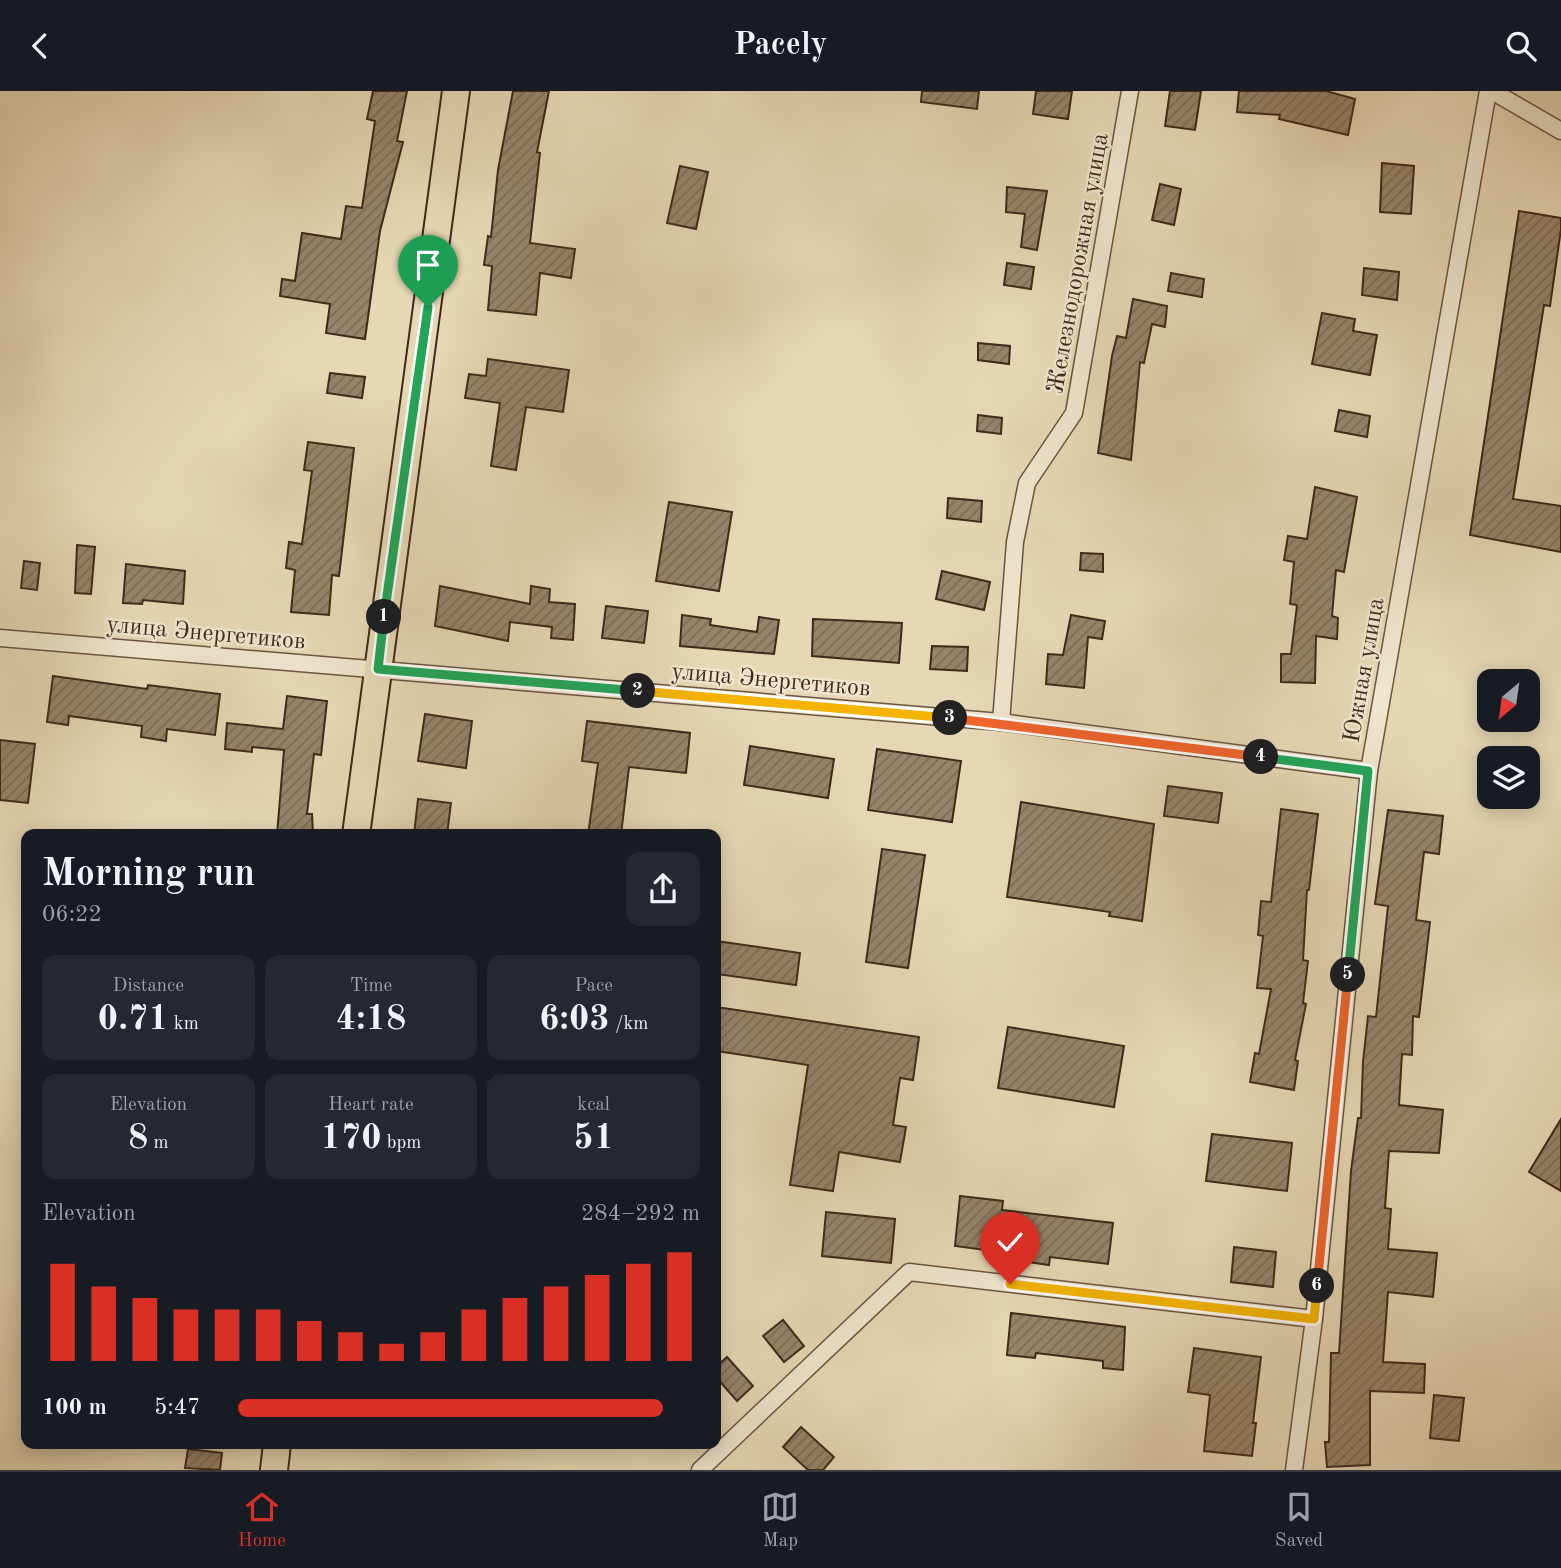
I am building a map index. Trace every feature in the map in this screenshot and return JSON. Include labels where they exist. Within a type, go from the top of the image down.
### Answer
[{"type":"main road","points":[[357,829],[456,91]]},
{"type":"main road","points":[[274,1470],[276,1449]]},
{"type":"street","name":"Железнодорожная улица","points":[[1001,722],[1015,542],[1027,482],[1074,412],[1130,91]]},
{"type":"street","points":[[1490,91],[1561,131]]},
{"type":"street","name":"Южная улица","points":[[1294,1470],[1314,1319],[1368,771],[1490,91]]},
{"type":"street","name":"улица Энергетиков","points":[[0,638],[1001,722],[1368,771]]},
{"type":"street","points":[[700,1470],[909,1272],[1314,1319]]},
{"type":"building","points":[[373,91],[407,91],[397,141],[403,142],[380,231],[365,339],[326,333],[330,304],[280,296],[282,279],[295,281],[302,233],[341,239],[346,206],[362,208],[375,121],[367,119]]},
{"type":"building","points":[[513,91],[549,91],[537,152],[540,153],[530,243],[575,249],[571,278],[540,273],[536,315],[488,310],[492,266],[484,265],[488,236],[491,237],[498,170]]},
{"type":"building","points":[[922,91],[979,91],[977,109],[921,102]]},
{"type":"building","points":[[1036,91],[1072,91],[1068,119],[1033,114]]},
{"type":"building","points":[[1170,91],[1201,91],[1195,130],[1165,126]]},
{"type":"building","points":[[1239,91],[1326,91],[1355,99],[1348,135],[1279,119],[1280,115],[1237,112]]},
{"type":"building","points":[[1382,163],[1414,166],[1411,214],[1380,212]]},
{"type":"building","points":[[680,166],[708,172],[696,229],[667,223]]},
{"type":"building","points":[[1160,184],[1181,189],[1174,225],[1152,220]]},
{"type":"building","points":[[1007,187],[1047,191],[1037,250],[1021,247],[1025,214],[1006,212]]},
{"type":"building","points":[[1519,211],[1561,218],[1561,229],[1550,306],[1544,305],[1513,499],[1561,506],[1561,552],[1470,535]]},
{"type":"building","points":[[1007,263],[1034,267],[1031,289],[1004,285]]},
{"type":"building","points":[[1364,268],[1399,272],[1397,300],[1362,295]]},
{"type":"building","points":[[1171,273],[1204,279],[1202,297],[1168,291]]},
{"type":"building","points":[[1133,299],[1167,306],[1165,327],[1152,324],[1144,363],[1140,362],[1131,460],[1098,453],[1112,356],[1117,336],[1126,338]]},
{"type":"building","points":[[1322,313],[1355,319],[1353,331],[1377,335],[1370,375],[1312,364]]},
{"type":"building","points":[[978,343],[1010,346],[1009,364],[978,360]]},
{"type":"building","points":[[488,359],[569,370],[563,412],[526,407],[516,470],[491,466],[500,403],[465,398],[469,374],[486,376]]},
{"type":"building","points":[[330,373],[365,377],[362,398],[327,393]]},
{"type":"building","points":[[1339,410],[1370,416],[1367,437],[1335,431]]},
{"type":"building","points":[[978,415],[1002,418],[1001,434],[977,431]]},
{"type":"building","points":[[308,442],[354,448],[339,576],[332,575],[329,615],[291,612],[295,570],[286,568],[289,542],[302,544],[312,471],[304,470]]},
{"type":"building","points":[[1315,487],[1357,497],[1344,572],[1336,570],[1332,616],[1338,618],[1337,639],[1316,636],[1315,683],[1281,682],[1281,654],[1291,654],[1297,605],[1290,604],[1294,562],[1284,560],[1288,536],[1307,539]]},
{"type":"building","points":[[948,498],[982,501],[981,522],[947,518]]},
{"type":"building","points":[[669,502],[732,512],[719,591],[656,581]]},
{"type":"building","points":[[77,545],[95,547],[91,594],[75,593]]},
{"type":"building","points":[[1081,553],[1103,554],[1103,572],[1080,570]]},
{"type":"building","points":[[24,561],[40,563],[37,590],[21,588]]},
{"type":"building","points":[[126,564],[185,571],[183,604],[143,600],[142,604],[123,603]]},
{"type":"building","points":[[942,571],[990,582],[984,610],[936,599]]},
{"type":"building","points":[[440,586],[530,604],[531,586],[550,589],[549,602],[575,604],[573,640],[551,638],[552,627],[510,622],[508,641],[435,626]]},
{"type":"building","points":[[606,606],[648,611],[644,643],[602,638]]},
{"type":"building","points":[[682,615],[711,619],[710,625],[757,632],[759,617],[779,620],[774,654],[680,646]]},
{"type":"building","points":[[1071,615],[1105,621],[1102,639],[1088,637],[1084,688],[1046,684],[1048,654],[1063,655]]},
{"type":"building","points":[[813,619],[902,623],[899,663],[812,656]]},
{"type":"building","points":[[932,646],[968,647],[967,671],[930,669]]},
{"type":"building","points":[[53,676],[147,689],[148,685],[220,694],[215,735],[167,729],[166,741],[141,737],[142,726],[69,716],[68,725],[47,722]]},
{"type":"building","points":[[287,696],[327,701],[321,755],[314,754],[307,814],[312,814],[313,829],[277,829],[284,750],[252,747],[252,752],[225,749],[227,723],[283,729]]},
{"type":"building","points":[[425,714],[472,721],[466,768],[418,761]]},
{"type":"building","points":[[587,721],[690,733],[686,773],[629,767],[622,829],[589,829],[598,763],[582,761]]},
{"type":"building","points":[[0,740],[35,744],[28,803],[0,800]]},
{"type":"building","points":[[750,746],[834,759],[828,798],[744,785]]},
{"type":"building","points":[[877,749],[961,761],[952,822],[868,810]]},
{"type":"building","points":[[1168,786],[1222,793],[1218,823],[1164,816]]},
{"type":"building","points":[[418,799],[451,803],[448,829],[415,829]]},
{"type":"building","points":[[1021,802],[1154,824],[1142,921],[1109,916],[1110,912],[1007,897]]},
{"type":"building","points":[[1281,809],[1318,814],[1307,890],[1303,960],[1308,961],[1303,1003],[1306,1004],[1295,1060],[1298,1061],[1294,1090],[1250,1082],[1255,1053],[1259,1054],[1271,989],[1257,988],[1263,936],[1258,935],[1261,901],[1271,902]]},
{"type":"building","points":[[1388,810],[1443,816],[1439,854],[1424,852],[1416,920],[1430,922],[1419,1017],[1413,1016],[1412,1055],[1402,1054],[1399,1105],[1443,1110],[1439,1153],[1389,1151],[1385,1208],[1391,1209],[1388,1249],[1437,1253],[1433,1297],[1388,1292],[1383,1362],[1425,1364],[1424,1393],[1370,1391],[1370,1465],[1327,1467],[1325,1442],[1329,1442],[1331,1353],[1339,1353],[1351,1171],[1358,1118],[1361,1118],[1368,1016],[1376,1017],[1388,906],[1375,904]]},
{"type":"building","points":[[882,849],[925,855],[908,968],[866,962]]},
{"type":"building","points":[[721,942],[800,953],[796,985],[721,975]]},
{"type":"building","points":[[721,1008],[919,1037],[913,1080],[900,1078],[893,1125],[906,1127],[900,1162],[839,1152],[833,1191],[790,1185],[808,1065],[721,1052]]},
{"type":"building","points":[[1008,1027],[1124,1046],[1114,1107],[998,1088]]},
{"type":"building","points":[[1561,1119],[1561,1191],[1529,1172]]},
{"type":"building","points":[[1212,1134],[1292,1143],[1287,1191],[1206,1181]]},
{"type":"building","points":[[960,1196],[1003,1201],[1002,1210],[1113,1223],[1108,1264],[1050,1257],[1049,1265],[1007,1259],[1008,1253],[955,1246]]},
{"type":"building","points":[[826,1212],[895,1219],[891,1263],[822,1256]]},
{"type":"building","points":[[1234,1247],[1276,1252],[1273,1287],[1231,1282]]},
{"type":"building","points":[[1011,1313],[1125,1327],[1123,1370],[1103,1368],[1103,1361],[1036,1353],[1035,1358],[1007,1355]]},
{"type":"building","points":[[783,1320],[804,1346],[784,1362],[763,1336]]},
{"type":"building","points":[[1194,1348],[1261,1357],[1252,1456],[1204,1451],[1210,1395],[1188,1392]]},
{"type":"building","points":[[727,1357],[753,1386],[737,1401],[721,1383],[721,1362]]},
{"type":"building","points":[[1434,1395],[1464,1398],[1459,1441],[1430,1438]]},
{"type":"building","points":[[801,1427],[834,1457],[823,1470],[808,1470],[783,1447]]},
{"type":"building","points":[[188,1449],[222,1453],[220,1470],[185,1468]]},
{"type":"route","points":[[428,307],[400,492],[378,669],[1001,722],[1368,771],[1314,1319],[1010,1284]]}]
